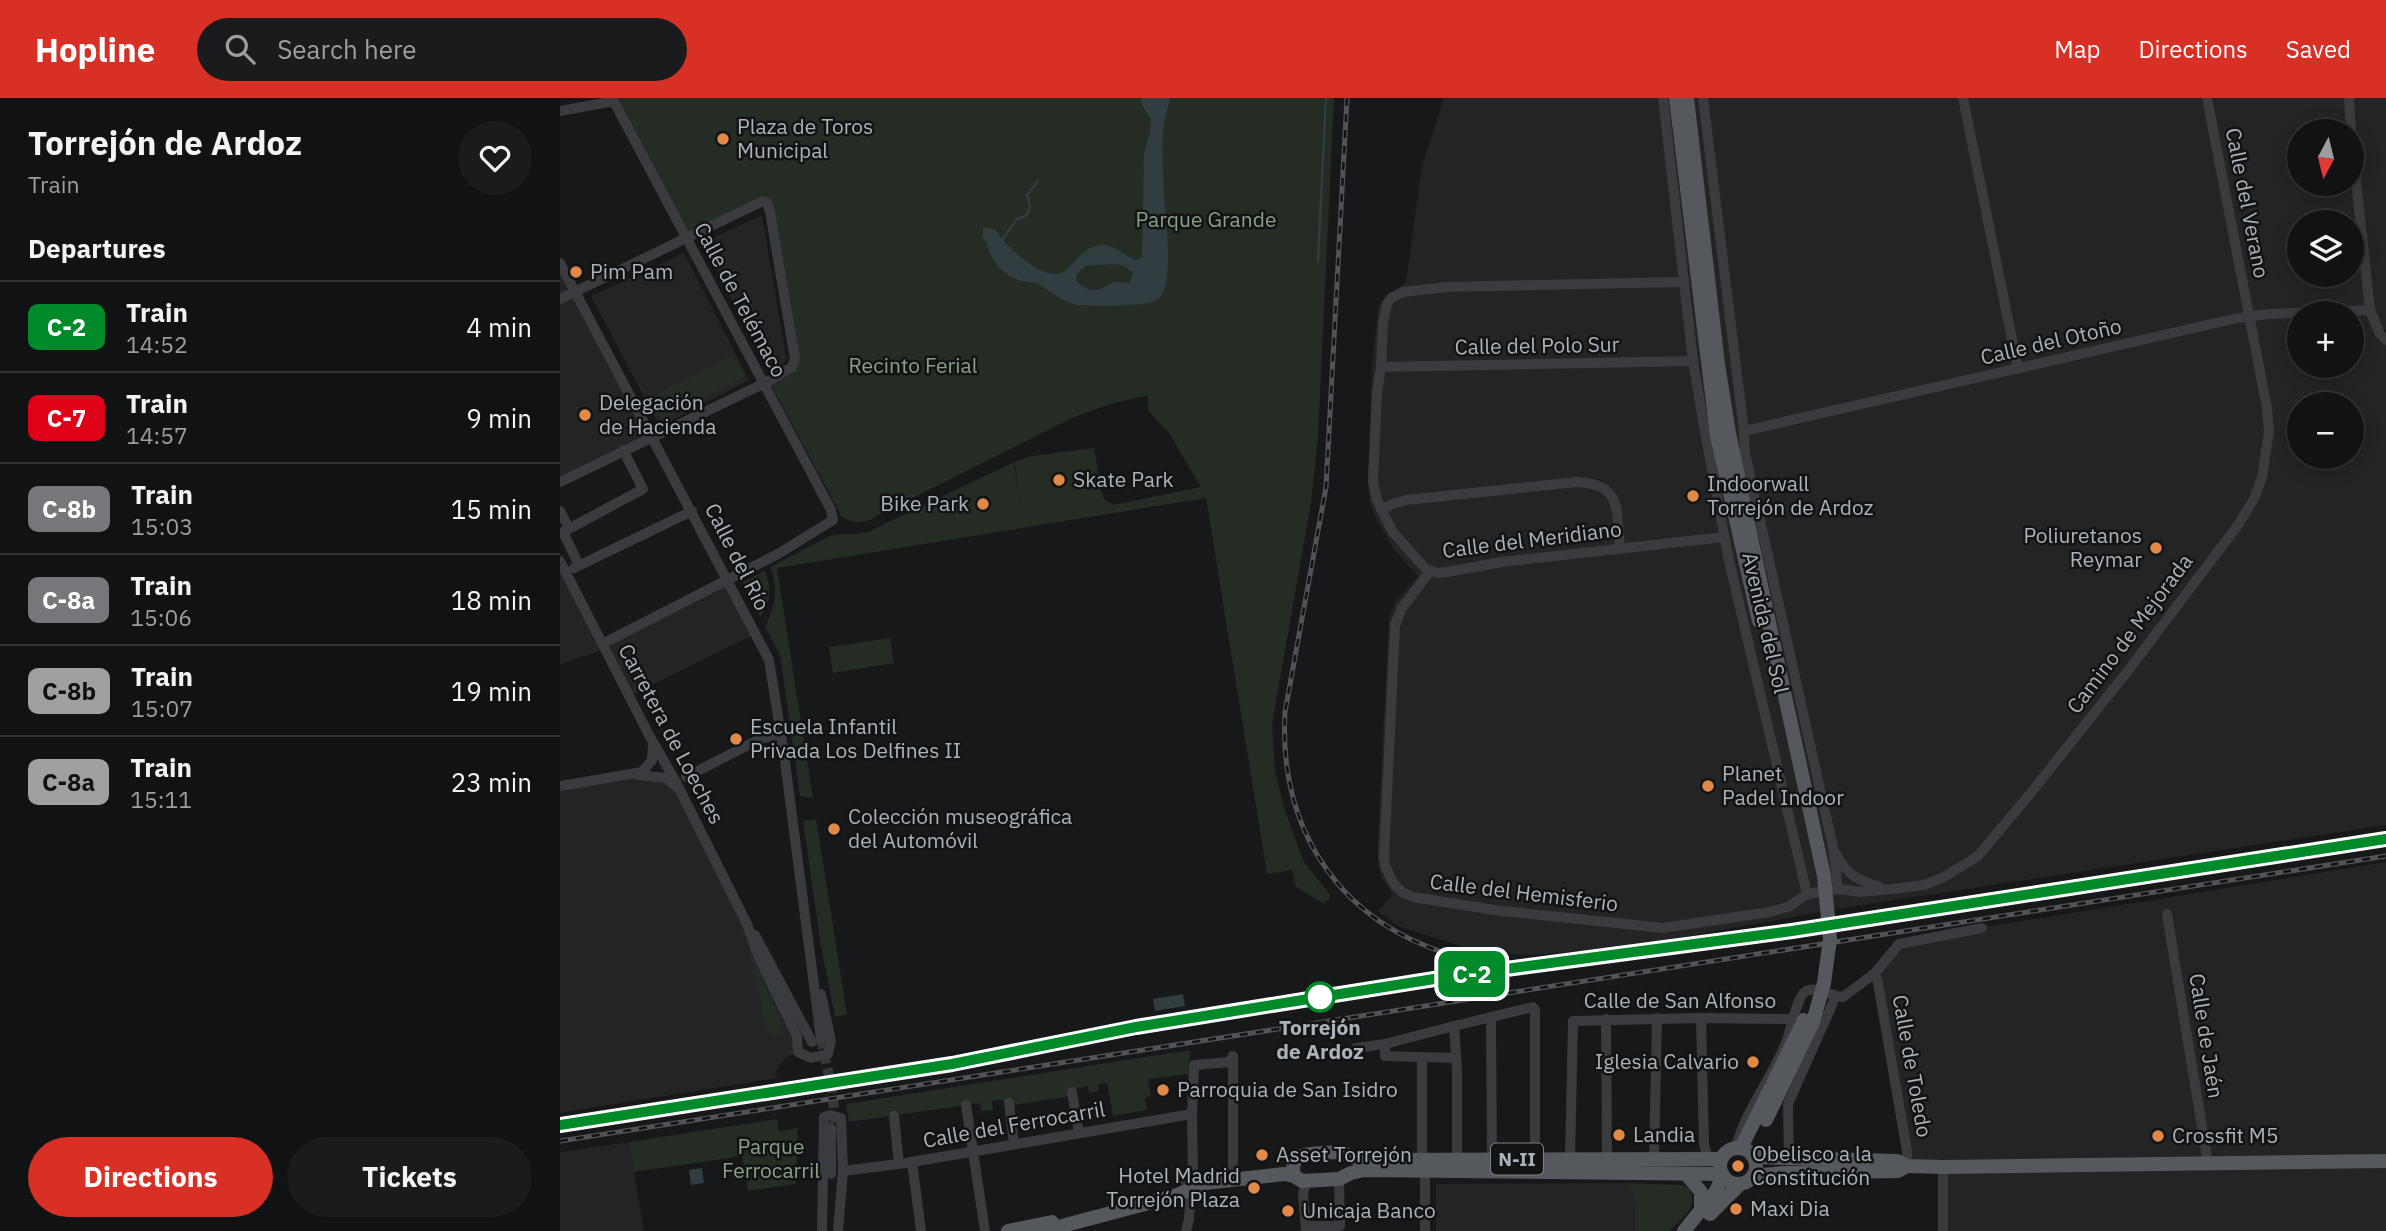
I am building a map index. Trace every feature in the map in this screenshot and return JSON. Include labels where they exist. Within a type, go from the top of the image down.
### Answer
[{"type":"main road","name":"Avenida del Sol","points":[[1676,98],[1717,436],[1824,876],[1830,939],[1825,983],[1813,1022],[1746,1152]]},
{"type":"main road","name":"Avenida del Sol","points":[[1688,98],[1718,364],[1729,433],[1763,593],[1763,620]]},
{"type":"main road","points":[[1684,1231],[1716,1191],[1719,1167],[1729,1150],[1789,1160],[1897,1161],[1907,1166],[1943,1167],[2386,1161]]},
{"type":"main road","points":[[1695,1231],[1728,1193],[1746,1180],[1756,1164],[1746,1152]]},
{"type":"main road","name":"N-II","points":[[1298,1173],[1300,1154],[1337,1153],[1360,1160],[1423,1165],[1686,1174],[1719,1167]]},
{"type":"main road","points":[[1345,1176],[1353,1165],[1349,1157]]},
{"type":"main road","name":"N-II","points":[[1008,1231],[1107,1208],[1233,1170],[1345,1176],[1364,1170],[1457,1160],[1654,1158],[1719,1167],[1730,1182],[1746,1180]]},
{"type":"main road","points":[[1746,1180],[1782,1173],[1898,1171],[1907,1166]]},
{"type":"main road","name":"N-II","points":[[1043,1231],[1175,1196],[1192,1183],[1298,1173]]},
{"type":"main road","points":[[1686,1174],[1700,1192],[1701,1211]]},
{"type":"street","name":"Avenida del Sol","points":[[1662,98],[1693,361],[1724,537],[1807,894]]},
{"type":"street","name":"Avenida del Sol","points":[[1703,98],[1745,453],[1833,847],[1838,889]]},
{"type":"street","points":[[1963,98],[2018,369]]},
{"type":"street","name":"Calle del Verano","points":[[2207,98],[2250,316]]},
{"type":"street","points":[[2349,98],[2350,119]]},
{"type":"street","points":[[560,111],[613,100]]},
{"type":"street","name":"Calle de Telémaco","points":[[613,100],[831,510],[833,520],[728,580]]},
{"type":"street","points":[[2358,196],[2370,310],[2381,327],[2380,334],[2386,340]]},
{"type":"street","points":[[560,299],[759,201],[767,203],[795,359],[792,367],[763,383],[560,482]]},
{"type":"street","name":"Calle del Río","points":[[560,263],[769,660],[802,894],[816,1041]]},
{"type":"street","name":"Calle del Meridiano","points":[[1683,282],[1447,287],[1403,292],[1391,298],[1384,312],[1373,481],[1381,510],[1403,545],[1430,571],[1447,572],[1502,562],[1724,537]]},
{"type":"street","name":"Calle del Otoño","points":[[1744,431],[2250,316],[2370,310]]},
{"type":"street","name":"Camino de Mejorada","points":[[1838,889],[1860,892],[1923,885],[1942,878],[1976,857],[2125,674],[2238,525],[2254,499],[2262,477],[2269,432],[2250,316]]},
{"type":"street","name":"Calle del Polo Sur","points":[[1381,367],[1693,361]]},
{"type":"street","points":[[579,565],[563,531],[643,489],[623,450]]},
{"type":"street","points":[[1750,481],[1761,549],[1763,593]]},
{"type":"street","points":[[1381,510],[1406,500],[1592,482],[1603,486],[1614,500],[1620,548]]},
{"type":"street","points":[[565,572],[691,510]]},
{"type":"street","points":[[560,511],[569,528]]},
{"type":"street","name":"Carretera de Loeches","points":[[560,561],[747,924],[759,958],[797,1036],[798,1052],[811,1058],[818,1057]]},
{"type":"street","name":"Calle del Hemisferio","points":[[1430,571],[1402,608],[1395,625],[1384,858],[1389,875],[1402,892],[1428,901],[1663,928],[1769,912],[1788,907],[1807,894]]},
{"type":"street","points":[[602,644],[728,580]]},
{"type":"street","points":[[686,777],[760,739],[781,734]]},
{"type":"street","points":[[560,786],[642,772],[650,765],[653,744]]},
{"type":"street","points":[[648,775],[657,771],[663,759]]},
{"type":"street","points":[[635,774],[671,780],[683,796]]},
{"type":"street","name":"Camino de Mejorada","points":[[1833,847],[1842,865],[1854,878],[1886,889]]},
{"type":"street","points":[[1807,894],[1838,889]]},
{"type":"street","name":"Calle del Río","points":[[802,894],[812,930],[822,1004],[831,1041],[828,1054],[818,1057]]},
{"type":"street","name":"Calle de Jaén","points":[[2167,914],[2208,1164]]},
{"type":"street","name":"Carretera de Loeches","points":[[747,924],[761,943],[816,1041]]},
{"type":"street","points":[[1746,1152],[1742,1127],[1786,1043],[1791,1020],[1804,992],[1810,989],[1843,997],[1875,973],[1899,944],[1982,928]]},
{"type":"street","name":"Calle de Toledo","points":[[1875,973],[1907,1166]]},
{"type":"street","points":[[1789,1160],[1788,1104],[1836,996]]},
{"type":"street","points":[[1356,1048],[1385,1044],[1533,1007],[1535,1159]]},
{"type":"street","points":[[1491,1017],[1492,1159]]},
{"type":"street","points":[[1654,1158],[1657,1018]]},
{"type":"street","name":"Calle de San Alfonso","points":[[1570,1159],[1573,1021],[1657,1018],[1791,1020]]},
{"type":"street","points":[[1701,1018],[1704,1144],[1719,1167]]},
{"type":"street","points":[[1606,1019],[1607,1159]]},
{"type":"street","points":[[1454,1026],[1457,1160]]},
{"type":"street","points":[[1385,1044],[1385,1056],[1456,1058]]},
{"type":"street","points":[[1186,1231],[1191,1205],[1194,1065],[1229,1062],[1233,1056],[1233,1170]]},
{"type":"street","points":[[1422,1057],[1425,1231]]},
{"type":"street","points":[[1072,1092],[1079,1133]]},
{"type":"street","points":[[1009,1103],[1014,1144]]},
{"type":"street","points":[[966,1105],[985,1231]]},
{"type":"street","name":"Calle del Ferrocarril","points":[[843,1171],[912,1163],[1192,1114]]},
{"type":"street","points":[[824,1231],[823,1121],[824,1117],[831,1115],[841,1118],[843,1171],[836,1231]]},
{"type":"street","points":[[894,1116],[900,1164]]},
{"type":"street","points":[[824,1231],[834,1127],[836,1231]]},
{"type":"street","points":[[912,1163],[921,1231]]},
{"type":"street","points":[[1943,1167],[1943,1228]]},
{"type":"street","points":[[1298,1173],[1306,1229],[1341,1228],[1345,1176]]},
{"type":"shaded area","points":[[1141,98],[1170,98],[1163,146],[1168,267],[1163,293],[1152,302],[1131,305],[1077,305],[1061,299],[1038,284],[1021,281],[1003,271],[988,249],[983,238],[983,228],[995,229],[1024,259],[1052,274],[1065,271],[1088,250],[1100,245],[1114,248],[1135,260],[1142,258],[1144,155],[1151,119],[1142,105]],"holes":[[[1085,266],[1125,266],[1133,273],[1130,283],[1113,282],[1101,289],[1092,290],[1076,281],[1076,275]]]},
{"type":"shaded area","points":[[1444,98],[2386,98],[2386,330],[2377,325],[2386,340],[2386,825],[1843,908],[1628,947],[1532,955],[1479,952],[1398,926],[1378,911],[1393,894],[1381,877],[1377,855],[1389,619],[1395,602],[1418,576],[1395,551],[1375,517],[1369,499],[1368,476],[1372,367],[1378,310],[1382,300],[1406,282],[1422,165]]},
{"type":"shaded area","points":[[762,215],[786,357],[785,362],[769,371],[702,243]]},
{"type":"shaded area","points":[[684,253],[749,380],[660,427],[591,296]]},
{"type":"shaded area","points":[[560,263],[653,438],[560,482]]},
{"type":"shaded area","points":[[560,561],[602,644],[728,580],[755,634],[630,696],[605,649],[560,664]]},
{"type":"shaded area","points":[[635,774],[671,780],[797,1036],[798,1052],[785,1058],[776,1071],[777,1078],[560,1113],[560,786]]},
{"type":"shaded area","points":[[2386,862],[2386,1231],[1943,1231],[1943,1167],[1907,1166],[1875,973],[1899,944],[1936,935]]},
{"type":"shaded area","points":[[1183,994],[1185,1006],[1155,1011],[1153,999]]},
{"type":"shaded area","points":[[629,1142],[644,1231],[560,1231],[560,1152]]},
{"type":"shaded area","points":[[1738,1158],[1744,1160],[1744,1172],[1738,1174],[1732,1172],[1730,1166],[1732,1160]]},
{"type":"shaded area","points":[[702,1168],[704,1183],[691,1185],[689,1170]]},
{"type":"shaded area","points":[[1626,1183],[1634,1196],[1635,1231],[1436,1231],[1436,1184]]},
{"type":"green space","points":[[612,98],[1334,98],[1318,437],[1311,503],[1272,724],[1275,771],[1285,811],[1304,862],[1331,896],[1324,904],[1296,887],[1292,870],[1267,874],[1206,498],[777,568],[813,798],[800,796],[780,655],[765,627],[775,597],[770,567],[830,536],[870,531],[1014,462],[1021,514],[1015,462],[1032,456],[1094,448],[1103,498],[1113,505],[1201,487],[1169,433],[1148,411],[1148,395],[1110,404],[1072,418],[869,520],[855,522],[842,517],[769,381],[792,367],[767,203],[686,238]]},
{"type":"green space","points":[[733,355],[745,377],[661,421],[649,399]]},
{"type":"green space","points":[[765,571],[769,595],[767,606],[760,617],[742,582]]},
{"type":"green space","points":[[890,638],[894,663],[833,673],[829,647]]},
{"type":"green space","points":[[816,819],[847,1014],[835,1017],[821,946],[803,821]]},
{"type":"green space","points":[[749,950],[781,1021],[782,1036],[771,1034],[765,1027]]},
{"type":"green space","points":[[1190,1050],[1188,1074],[1148,1079],[1151,1096],[1145,1098],[1147,1110],[1113,1116],[1107,1083],[1098,1084],[1099,1091],[1089,1093],[1088,1086],[1078,1088],[1066,1097],[1015,1105],[1000,1100],[992,1101],[993,1110],[981,1111],[980,1103],[849,1122],[846,1104]]},
{"type":"green space","name":"Parque Ferrocarril","points":[[777,1119],[779,1131],[798,1128],[796,1184],[748,1191],[742,1156],[634,1172],[629,1142]]},
{"type":"green space","points":[[1626,1183],[1683,1185],[1692,1195],[1691,1207],[1669,1231],[1635,1231],[1634,1196]]},
{"type":"waterway","points":[[1318,261],[1326,98]]},
{"type":"waterway","points":[[1002,240],[1017,219],[1027,215],[1030,207],[1027,195],[1038,181]]},
{"type":"tunnel","points":[[821,1039],[832,1090],[836,1127]]},
{"type":"railway","points":[[1347,98],[1326,487],[1285,712],[1285,751],[1291,789],[1302,823],[1318,856],[1338,884],[1364,910],[1395,931],[1431,948],[1479,962],[1509,963]]},
{"type":"railway","points":[[560,1125],[952,1064],[1136,1027],[1453,976],[1792,931],[2386,839]]},
{"type":"railway","points":[[560,1141],[2386,856]]},
{"type":"train","name":"C-2","points":[[560,1125],[952,1064],[1136,1027],[1453,976],[1792,931],[2386,839]]},
{"type":"place","name":"Plaza de Toros Municipal","points":[[723,139]]},
{"type":"place","name":"Pim Pam","points":[[576,272]]},
{"type":"place","name":"Delegación de Hacienda","points":[[585,415]]},
{"type":"place","name":"Skate Park","points":[[1059,480]]},
{"type":"place","name":"Indoorwall Torrejón de Ardoz","points":[[1693,496]]},
{"type":"place","name":"Bike Park","points":[[983,504]]},
{"type":"place","name":"Poliuretanos Reymar","points":[[2156,548]]},
{"type":"place","name":"Escuela Infantil Privada Los Delfines II","points":[[736,739]]},
{"type":"place","name":"Planet Padel Indoor","points":[[1708,786]]},
{"type":"place","name":"Colección museográfica del Automóvil","points":[[834,829]]},
{"type":"place","name":"Torrejón de Ardoz","points":[[1320,997]]},
{"type":"place","name":"Iglesia Calvario","points":[[1753,1062]]},
{"type":"place","name":"Parroquia de San Isidro","points":[[1163,1090]]},
{"type":"place","name":"Landia","points":[[1619,1135]]},
{"type":"place","name":"Crossfit M5","points":[[2158,1136]]},
{"type":"place","name":"Asset Torrejón","points":[[1262,1155]]},
{"type":"place","name":"Obelisco a la Constitución","points":[[1738,1166]]},
{"type":"place","name":"Hotel Madrid Torrejón Plaza","points":[[1254,1188]]},
{"type":"place","name":"Maxi Dia","points":[[1736,1209]]},
{"type":"place","name":"Unicaja Banco","points":[[1288,1211]]},
{"type":"park label","name":"Parque Grande","points":[[1206,220]]},
{"type":"park label","name":"Recinto Ferial","points":[[913,366]]}]
